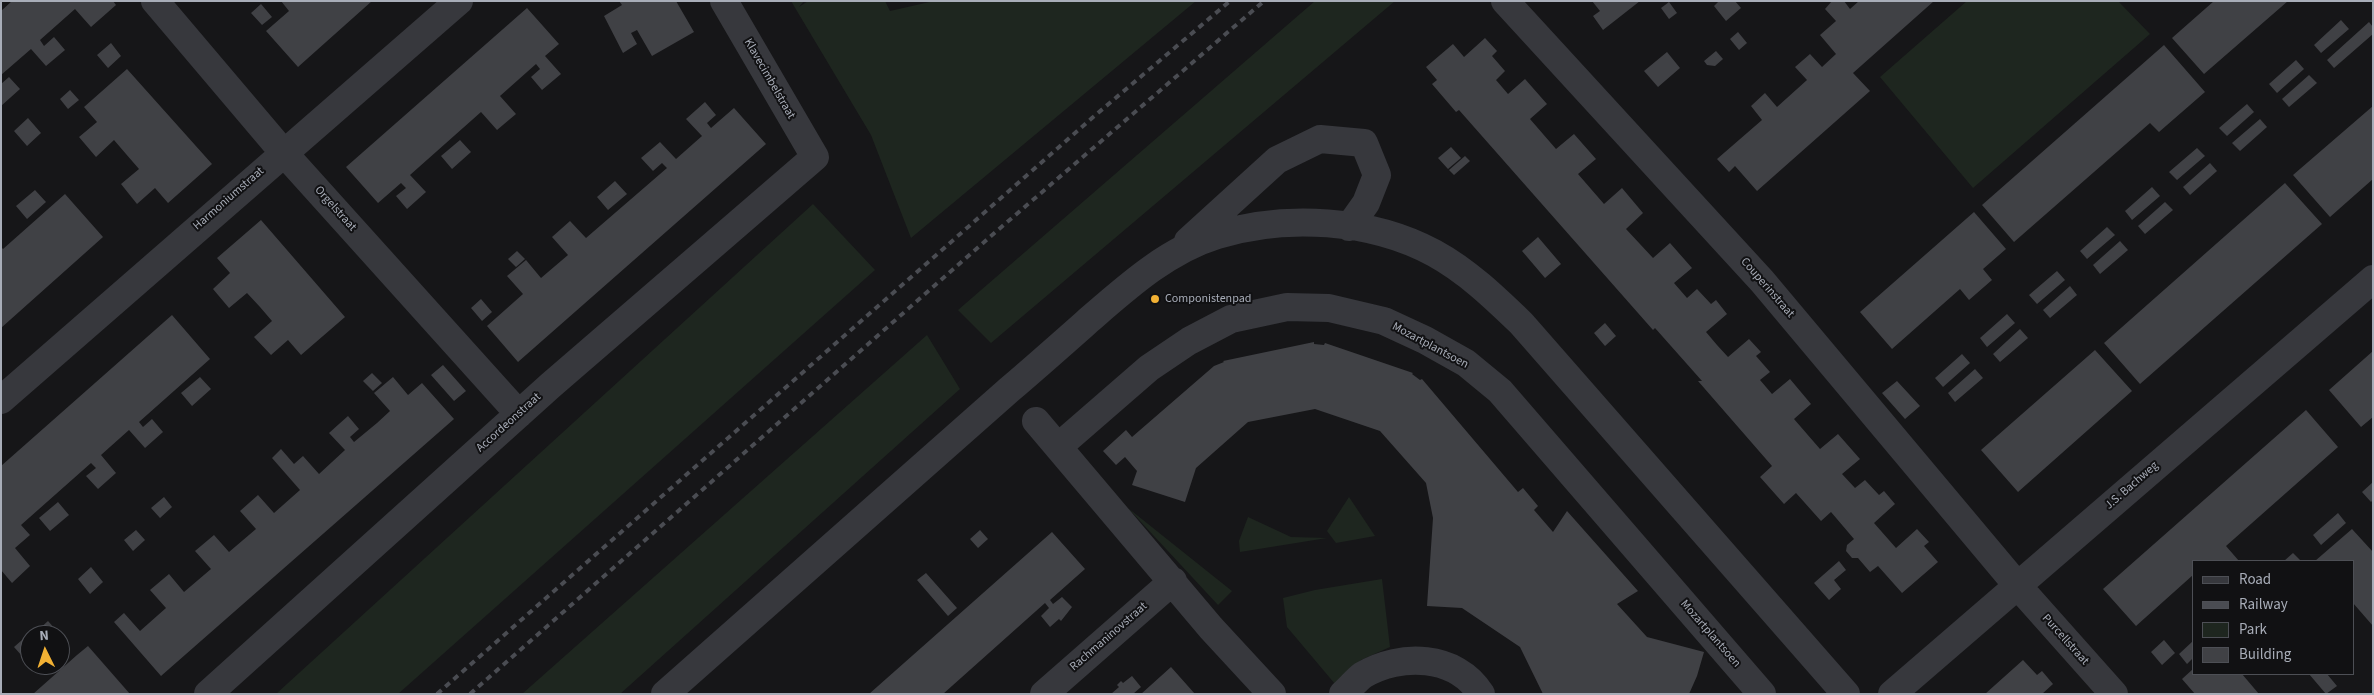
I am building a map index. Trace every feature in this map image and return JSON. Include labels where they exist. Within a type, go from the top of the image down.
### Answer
[{"type":"street","name":"Orgelstraat","points":[[155,1],[284,152],[520,414]]},
{"type":"street","name":"Harmoniumstraat","points":[[1,400],[459,1]]},
{"type":"street","name":"Klavecimbelstraat","points":[[724,1],[815,157]]},
{"type":"street","name":"Couperinstraat","points":[[1505,1],[1762,281],[2017,585]]},
{"type":"street","points":[[665,694],[1103,308],[1174,254],[1277,160],[1320,139],[1364,143],[1377,175],[1366,203],[1349,227]]},
{"type":"street","name":"Accordeonstraat","points":[[208,694],[520,414],[815,157]]},
{"type":"street","points":[[1174,254],[1216,235],[1257,226],[1301,223],[1349,227],[1385,233],[1434,253],[1484,287],[1521,322],[1846,694]]},
{"type":"street","name":"J.S. Bachweg","points":[[1892,694],[2373,279]]},
{"type":"street","name":"Mozartplantsoen","points":[[1058,447],[1149,368],[1189,341],[1231,319],[1287,307],[1329,308],[1384,321],[1425,340],[1466,363],[1500,391],[1762,694]]},
{"type":"street","points":[[1036,421],[1211,628],[1272,694]]},
{"type":"street","name":"Rachmaninovstraat","points":[[1044,694],[1173,581]]},
{"type":"street","name":"Purcellstraat","points":[[2017,585],[2114,694]]},
{"type":"street","points":[[1343,694],[1362,676],[1382,666],[1407,660],[1432,662],[1453,667],[1475,684],[1481,694]]},
{"type":"green space","points":[[791,1],[804,1],[799,7],[808,1],[885,1],[890,11],[934,1],[1196,1],[911,238],[871,135]]},
{"type":"green space","points":[[1315,1],[1395,1],[991,343],[958,310]]},
{"type":"green space","points":[[1967,1],[2118,1],[2150,34],[1973,188],[1880,77]]},
{"type":"green space","points":[[813,204],[875,270],[398,694],[276,694]]},
{"type":"green space","points":[[927,335],[960,389],[620,694],[522,694]]},
{"type":"green space","points":[[1349,497],[1375,536],[1336,543],[1327,531]]},
{"type":"green space","points":[[1128,508],[1232,591],[1218,605]]},
{"type":"green space","points":[[1248,517],[1291,537],[1327,538],[1240,552],[1239,541]]},
{"type":"green space","points":[[1382,579],[1390,647],[1361,660],[1335,684],[1287,627],[1283,598],[1315,590]]},
{"type":"building","points":[[12,1],[113,1],[116,5],[91,27],[75,9],[40,40],[44,46],[54,37],[65,50],[46,66],[31,49],[1,75],[1,11]]},
{"type":"building","points":[[281,1],[372,1],[298,67],[266,31],[289,11]]},
{"type":"building","points":[[619,1],[676,1],[694,32],[652,56],[637,30],[631,33],[637,44],[623,53],[604,16],[622,5]]},
{"type":"building","points":[[1592,1],[1640,1],[1603,30],[1593,16],[1600,11]]},
{"type":"building","points":[[1719,1],[1735,1],[1741,8],[1726,21],[1714,6]]},
{"type":"building","points":[[1832,1],[1844,1],[1850,9],[1859,1],[1934,1],[1853,73],[1870,91],[1757,191],[1735,166],[1729,172],[1717,159],[1762,120],[1751,106],[1765,93],[1777,107],[1807,80],[1795,67],[1810,54],[1822,67],[1836,54],[1820,35],[1836,21],[1825,9]]},
{"type":"building","points":[[2214,1],[2288,1],[2204,74],[2172,38]]},
{"type":"building","points":[[1669,2],[1677,13],[1669,19],[1661,8]]},
{"type":"building","points":[[261,4],[272,17],[262,25],[251,13]]},
{"type":"building","points":[[527,8],[559,44],[545,56],[561,74],[542,90],[531,77],[540,69],[536,64],[500,96],[516,114],[497,130],[481,112],[410,175],[426,192],[407,209],[396,196],[406,188],[401,183],[378,203],[346,167]]},
{"type":"building","points":[[2341,20],[2349,29],[2321,53],[2314,45]]},
{"type":"building","points":[[2369,22],[2373,27],[2373,34],[2334,68],[2327,60]]},
{"type":"building","points":[[1738,32],[1747,43],[1739,50],[1730,39]]},
{"type":"building","points":[[1485,38],[1497,51],[1492,56],[1505,71],[1496,80],[1508,94],[1525,79],[1547,104],[1530,119],[1556,149],[1574,134],[1596,159],[1578,174],[1604,204],[1622,188],[1643,213],[1626,229],[1653,258],[1670,243],[1692,268],[1674,283],[1687,298],[1697,289],[1711,304],[1716,300],[1727,314],[1706,332],[1717,345],[1728,357],[1749,339],[1761,352],[1756,356],[1770,372],[1760,380],[1772,394],[1790,379],[1811,404],[1794,419],[1820,449],[1838,434],[1860,459],[1842,474],[1855,488],[1865,480],[1879,495],[1884,491],[1895,504],[1874,523],[1896,548],[1917,529],[1929,542],[1924,546],[1938,562],[1902,593],[1878,566],[1870,572],[1858,558],[1852,558],[1846,551],[1847,545],[1854,539],[1831,512],[1821,521],[1796,493],[1784,504],[1760,477],[1772,466],[1698,381],[1702,381],[1655,328],[1653,330],[1459,110],[1456,112],[1432,84],[1437,80],[1426,67],[1453,44],[1464,57]]},
{"type":"building","points":[[111,43],[121,56],[108,68],[97,55]]},
{"type":"building","points":[[2164,45],[2205,92],[2159,132],[2150,123],[2014,242],[1982,205]]},
{"type":"building","points":[[1716,51],[1723,59],[1715,66],[1707,65],[1704,61]]},
{"type":"building","points":[[1667,52],[1680,68],[1658,87],[1644,71]]},
{"type":"building","points":[[2296,60],[2304,69],[2277,93],[2269,84]]},
{"type":"building","points":[[127,69],[212,164],[168,203],[155,188],[137,204],[121,184],[139,169],[114,140],[96,157],[79,137],[97,122],[84,107]]},
{"type":"building","points":[[2309,75],[2317,83],[2289,107],[2282,99]]},
{"type":"building","points":[[9,77],[20,89],[1,106],[1,84]]},
{"type":"building","points":[[70,90],[79,100],[68,109],[60,99]]},
{"type":"building","points":[[705,102],[716,115],[707,123],[711,128],[734,108],[766,144],[518,362],[487,326],[523,294],[507,276],[526,260],[541,278],[568,255],[552,237],[570,221],[586,238],[667,168],[662,163],[653,171],[641,158],[660,142],[676,159],[702,136],[686,119]]},
{"type":"building","points":[[2247,104],[2254,112],[2227,136],[2219,128]]},
{"type":"building","points":[[2373,106],[2373,179],[2330,217],[2293,175]]},
{"type":"building","points":[[28,118],[41,133],[27,146],[14,131]]},
{"type":"building","points":[[2260,119],[2267,127],[2240,151],[2232,143]]},
{"type":"building","points":[[460,140],[471,152],[452,169],[441,156]]},
{"type":"building","points":[[1451,147],[1461,158],[1448,169],[1438,158]]},
{"type":"building","points":[[2197,148],[2205,156],[2177,180],[2169,172]]},
{"type":"building","points":[[1465,156],[1470,161],[1454,175],[1449,170]]},
{"type":"building","points":[[2210,163],[2217,171],[2190,195],[2183,187]]},
{"type":"building","points":[[615,181],[627,194],[608,210],[597,197]]},
{"type":"building","points":[[2285,183],[2322,224],[2140,384],[2104,343]]},
{"type":"building","points":[[2152,187],[2160,196],[2132,220],[2125,211]]},
{"type":"building","points":[[35,190],[46,202],[27,219],[16,206]]},
{"type":"building","points":[[65,194],[103,237],[1,328],[1,247],[3,249]]},
{"type":"building","points":[[2165,202],[2173,210],[2145,234],[2138,226]]},
{"type":"building","points":[[1974,212],[2006,249],[1983,269],[1992,280],[1969,300],[1960,289],[1892,349],[1860,312]]},
{"type":"building","points":[[261,220],[345,317],[301,355],[288,340],[271,355],[254,337],[272,321],[260,307],[247,293],[229,308],[213,289],[230,273],[217,258]]},
{"type":"building","points":[[2107,227],[2115,235],[2087,259],[2080,251]]},
{"type":"building","points":[[1538,237],[1561,264],[1545,278],[1522,251]]},
{"type":"building","points":[[2120,241],[2128,250],[2100,274],[2093,265]]},
{"type":"building","points":[[517,251],[525,259],[516,267],[508,259]]},
{"type":"building","points":[[2057,271],[2065,280],[2037,304],[2029,295]]},
{"type":"building","points":[[2070,286],[2077,295],[2050,318],[2043,310]]},
{"type":"building","points":[[481,299],[492,312],[482,321],[471,308]]},
{"type":"building","points":[[2007,314],[2015,323],[1987,347],[1980,338]]},
{"type":"building","points":[[172,315],[210,359],[139,422],[143,427],[152,419],[163,432],[145,448],[129,430],[101,455],[116,473],[98,489],[86,476],[96,468],[91,463],[21,525],[30,535],[15,548],[30,566],[12,583],[1,570],[1,466]]},
{"type":"building","points":[[1605,323],[1616,336],[1605,346],[1594,333]]},
{"type":"building","points":[[2020,329],[2028,338],[2000,362],[1993,354]]},
{"type":"building","points":[[1314,342],[1314,344],[1324,345],[1325,343],[1413,373],[1420,380],[1422,379],[1518,492],[1523,488],[1538,506],[1534,510],[1553,532],[1567,511],[1638,591],[1617,604],[1647,637],[1704,652],[1689,694],[1543,694],[1520,647],[1462,608],[1427,606],[1433,518],[1426,483],[1380,431],[1315,409],[1248,422],[1196,468],[1185,502],[1132,485],[1137,471],[1125,457],[1116,465],[1103,451],[1126,430],[1132,437],[1214,366],[1223,361]]},
{"type":"building","points":[[2095,350],[2132,391],[2018,492],[1981,450]]},
{"type":"building","points":[[2373,351],[2373,417],[2361,427],[2329,390]]},
{"type":"building","points":[[1962,354],[1970,363],[1943,387],[1935,378]]},
{"type":"building","points":[[443,365],[466,391],[454,401],[431,375]]},
{"type":"building","points":[[1975,369],[1983,378],[1955,402],[1948,393]]},
{"type":"building","points":[[372,373],[382,383],[373,391],[363,381]]},
{"type":"building","points":[[200,377],[211,389],[192,406],[181,393]]},
{"type":"building","points":[[393,377],[408,395],[422,383],[454,419],[161,676],[114,622],[124,613],[140,631],[166,608],[150,590],[169,574],[184,592],[211,569],[195,551],[214,535],[229,552],[256,529],[240,511],[258,495],[274,513],[300,490],[272,458],[281,449],[294,464],[303,456],[319,474],[345,450],[329,433],[348,416],[359,429],[350,437],[354,442],[390,411],[374,393]]},
{"type":"building","points":[[1897,381],[1920,406],[1905,419],[1882,393]]},
{"type":"building","points":[[2306,410],[2338,447],[2226,546],[2238,560],[2192,560],[2192,576],[2136,626],[2103,589]]},
{"type":"building","points":[[2373,482],[2373,500],[2371,502],[2362,492]]},
{"type":"building","points":[[164,497],[172,507],[160,518],[151,508]]},
{"type":"building","points":[[58,502],[69,515],[50,531],[39,518]]},
{"type":"building","points":[[2338,513],[2346,523],[2321,545],[2313,535]]},
{"type":"building","points":[[2352,529],[2373,552],[2373,626],[2354,604],[2354,560],[2316,560]]},
{"type":"building","points":[[136,530],[145,540],[133,551],[124,540]]},
{"type":"building","points":[[980,530],[988,539],[978,548],[970,539]]},
{"type":"building","points":[[1052,532],[1085,569],[1050,600],[1053,604],[1062,597],[1072,607],[1061,621],[1059,619],[1050,627],[1041,616],[1049,608],[1045,603],[943,694],[869,694]]},
{"type":"building","points":[[2293,553],[2300,560],[2285,560]]},
{"type":"building","points":[[1839,561],[1846,570],[1834,580],[1841,589],[1829,600],[1814,583]]},
{"type":"building","points":[[91,567],[103,582],[90,594],[78,579]]},
{"type":"building","points":[[926,573],[957,608],[948,616],[917,580]]},
{"type":"building","points":[[48,621],[52,625],[44,625]]},
{"type":"building","points":[[2164,640],[2175,653],[2162,665],[2151,652]]},
{"type":"building","points":[[20,642],[20,654],[14,647]]},
{"type":"building","points":[[2192,642],[2192,659],[2187,664],[2179,654]]},
{"type":"building","points":[[88,646],[130,694],[33,694],[54,675],[70,675],[70,661]]},
{"type":"building","points":[[2023,660],[2037,675],[2042,671],[2053,684],[2042,694],[1985,694]]},
{"type":"building","points":[[1171,667],[1195,694],[1141,694]]},
{"type":"building","points":[[2192,670],[2192,675],[2243,675],[2259,694],[2195,694],[2182,679]]},
{"type":"building","points":[[2310,675],[2328,675],[2337,686],[2326,694]]},
{"type":"building","points":[[1132,676],[1141,687],[1133,694],[1111,694],[1119,687],[1117,685],[1121,681],[1123,683]]},
{"type":"railway","points":[[437,694],[1092,118],[1230,1]]},
{"type":"railway","points":[[470,694],[991,236],[1264,1]]},
{"type":"place","name":"Componistenpad","points":[[1155,299]]}]
